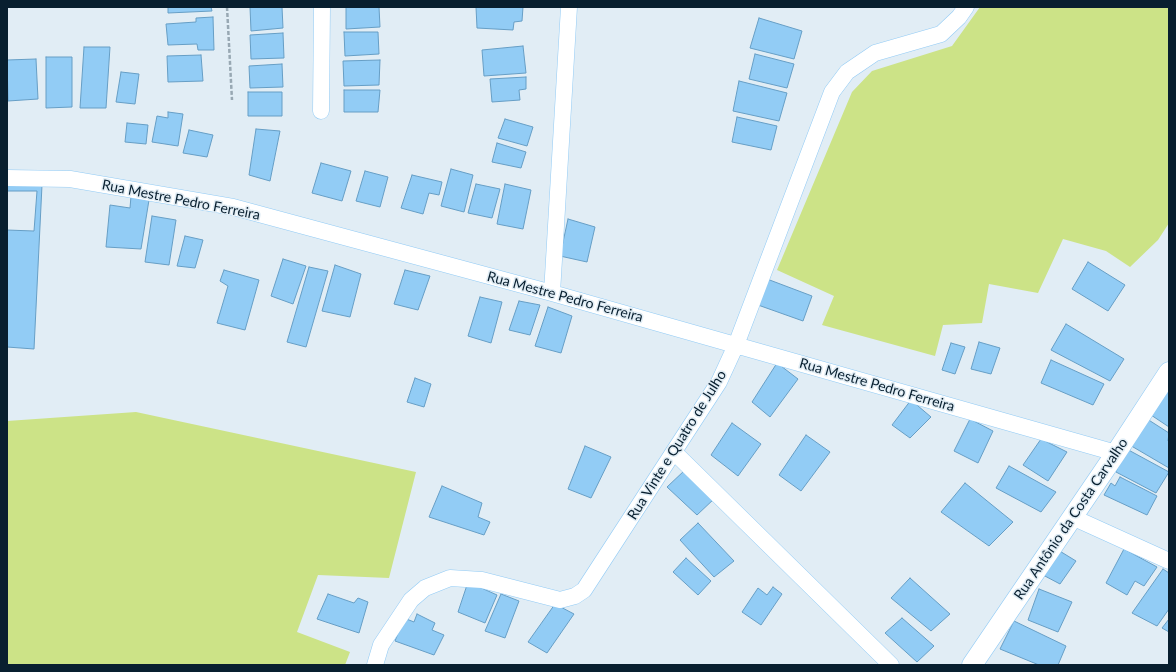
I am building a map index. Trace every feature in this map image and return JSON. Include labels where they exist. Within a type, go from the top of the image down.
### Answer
[{"type":"street","points":[[321,111],[322,7]]},
{"type":"street","points":[[552,293],[569,7]]},
{"type":"street","name":"Rua Vinte e Quatro de Julho","points":[[375,665],[381,645],[411,600],[425,588],[450,578],[482,580],[560,600],[575,596],[584,590],[719,382],[736,345],[832,92],[847,72],[875,53],[941,34],[959,17],[966,7]]},
{"type":"street","name":"Rua Mestre Pedro Ferreira","points":[[7,178],[70,179],[233,207],[552,293],[1116,453]]},
{"type":"street","name":"Rua Antônio da Costa Carvalho","points":[[972,665],[1116,453],[1169,372]]},
{"type":"street","points":[[674,452],[891,665]]},
{"type":"street","points":[[1072,517],[1169,561]]},
{"type":"path","points":[[227,7],[232,100]]},
{"type":"green space","points":[[980,7],[1169,7],[1169,223],[1158,240],[1130,267],[1106,251],[1063,239],[1038,293],[989,284],[982,323],[943,325],[935,356],[822,325],[834,296],[777,270],[852,92],[872,71],[952,46]]},
{"type":"green space","points":[[136,412],[416,472],[389,578],[318,575],[297,632],[350,652],[345,665],[7,665],[7,421]]},
{"type":"building","points":[[168,7],[211,7],[212,11],[168,13]]},
{"type":"building","points":[[250,7],[282,7],[283,28],[251,31]]},
{"type":"building","points":[[346,7],[379,7],[380,27],[346,29]]},
{"type":"building","points":[[476,7],[523,7],[522,21],[514,22],[513,30],[477,28]]},
{"type":"building","points":[[213,17],[214,50],[198,50],[197,44],[168,45],[166,24],[196,22],[196,18]]},
{"type":"building","points":[[759,18],[802,31],[794,59],[750,48]]},
{"type":"building","points":[[344,32],[378,32],[379,54],[345,56]]},
{"type":"building","points":[[283,33],[284,58],[251,59],[250,35]]},
{"type":"building","points":[[523,46],[526,73],[484,76],[482,50]]},
{"type":"building","points":[[84,47],[110,47],[106,108],[80,108]]},
{"type":"building","points":[[755,54],[794,64],[787,88],[749,79]]},
{"type":"building","points":[[201,55],[203,81],[168,82],[167,56]]},
{"type":"building","points":[[46,57],[72,57],[72,107],[46,108]]},
{"type":"building","points":[[36,59],[38,99],[8,101],[7,60]]},
{"type":"building","points":[[380,60],[379,85],[344,86],[343,61]]},
{"type":"building","points":[[282,64],[283,87],[250,88],[249,66]]},
{"type":"building","points":[[121,72],[139,74],[135,104],[116,102]]},
{"type":"building","points":[[526,77],[526,89],[519,90],[520,100],[492,102],[490,79]]},
{"type":"building","points":[[739,81],[787,93],[779,121],[733,111]]},
{"type":"building","points":[[344,90],[380,90],[378,112],[344,112]]},
{"type":"building","points":[[248,92],[282,92],[282,116],[248,116]]},
{"type":"building","points":[[168,112],[183,114],[178,146],[152,142],[157,116],[168,118]]},
{"type":"building","points":[[737,117],[777,126],[771,150],[732,142]]},
{"type":"building","points":[[505,119],[533,127],[527,146],[498,138]]},
{"type":"building","points":[[127,123],[148,125],[146,144],[125,142]]},
{"type":"building","points":[[256,129],[280,131],[270,181],[249,175]]},
{"type":"building","points":[[189,130],[213,135],[207,157],[183,153]]},
{"type":"building","points":[[497,143],[526,152],[521,168],[492,162]]},
{"type":"building","points":[[321,163],[351,171],[342,201],[312,193]]},
{"type":"building","points":[[451,169],[473,175],[464,212],[441,206]]},
{"type":"building","points":[[365,171],[388,177],[380,207],[356,201]]},
{"type":"building","points":[[412,175],[442,182],[439,195],[429,193],[423,214],[401,208]]},
{"type":"building","points":[[7,184],[42,185],[34,349],[7,347]]},
{"type":"building","points":[[476,184],[500,189],[492,218],[468,213]]},
{"type":"building","points":[[505,184],[531,190],[523,229],[497,224]]},
{"type":"building","points":[[7,191],[37,191],[34,231],[7,230]]},
{"type":"building","points":[[131,196],[149,200],[141,249],[106,247],[110,205],[130,208]]},
{"type":"building","points":[[152,216],[176,220],[169,265],[145,262]]},
{"type":"building","points":[[568,219],[595,227],[587,262],[560,256]]},
{"type":"building","points":[[185,236],[203,240],[195,268],[177,266]]},
{"type":"building","points":[[283,259],[306,266],[293,304],[271,296]]},
{"type":"building","points":[[1088,262],[1125,285],[1108,311],[1072,289]]},
{"type":"building","points":[[335,265],[361,274],[350,317],[322,311]]},
{"type":"building","points":[[309,267],[328,271],[306,347],[287,342]]},
{"type":"building","points":[[224,270],[259,280],[245,330],[217,323],[228,286],[220,281]]},
{"type":"building","points":[[405,270],[430,276],[418,310],[394,304]]},
{"type":"building","points":[[767,279],[812,296],[803,321],[758,305]]},
{"type":"building","points":[[480,297],[502,302],[491,343],[468,336]]},
{"type":"building","points":[[519,301],[540,305],[530,335],[509,330]]},
{"type":"building","points":[[548,307],[572,316],[561,353],[535,346]]},
{"type":"building","points":[[1066,324],[1124,359],[1110,381],[1051,350]]},
{"type":"building","points":[[979,342],[1000,348],[991,374],[971,369]]},
{"type":"building","points":[[951,343],[965,347],[955,374],[942,370]]},
{"type":"building","points":[[1051,360],[1104,384],[1093,405],[1041,383]]},
{"type":"building","points":[[777,363],[798,379],[770,417],[752,402]]},
{"type":"building","points":[[415,378],[431,384],[424,407],[407,402]]},
{"type":"building","points":[[1169,383],[1169,427],[1148,413]]},
{"type":"building","points":[[911,400],[931,417],[910,438],[892,425]]},
{"type":"building","points":[[1144,417],[1169,433],[1169,468],[1128,444]]},
{"type":"building","points":[[970,419],[993,431],[978,463],[954,451]]},
{"type":"building","points":[[732,423],[761,444],[738,476],[711,455]]},
{"type":"building","points":[[806,435],[830,452],[801,491],[779,475]]},
{"type":"building","points":[[1041,439],[1067,452],[1048,481],[1023,465]]},
{"type":"building","points":[[585,446],[611,457],[591,498],[568,489]]},
{"type":"building","points":[[1123,447],[1169,472],[1156,493],[1116,472]]},
{"type":"building","points":[[1009,466],[1056,492],[1041,512],[996,488]]},
{"type":"building","points":[[685,470],[715,498],[697,515],[667,487]]},
{"type":"building","points":[[1120,477],[1157,496],[1147,515],[1104,495],[1111,483],[1115,486]]},
{"type":"building","points":[[965,483],[1013,522],[989,546],[941,512]]},
{"type":"building","points":[[442,486],[482,503],[478,517],[490,522],[484,535],[429,517]]},
{"type":"building","points":[[698,523],[734,561],[714,577],[680,540]]},
{"type":"building","points":[[1124,549],[1157,567],[1144,586],[1135,581],[1127,595],[1106,583]]},
{"type":"building","points":[[1058,550],[1076,561],[1060,584],[1043,575]]},
{"type":"building","points":[[686,558],[711,581],[698,595],[673,572]]},
{"type":"building","points":[[1163,569],[1169,573],[1169,609],[1157,626],[1132,613]]},
{"type":"building","points":[[910,578],[950,614],[931,631],[891,598]]},
{"type":"building","points":[[468,582],[497,595],[485,623],[458,612]]},
{"type":"building","points":[[773,587],[782,594],[761,625],[742,612],[758,588],[767,595]]},
{"type":"building","points":[[1039,589],[1072,602],[1058,632],[1028,620]]},
{"type":"building","points":[[328,594],[354,603],[358,598],[368,602],[359,633],[317,619]]},
{"type":"building","points":[[501,594],[519,601],[505,638],[485,631]]},
{"type":"building","points":[[555,604],[574,614],[547,653],[528,642]]},
{"type":"building","points":[[417,614],[435,623],[432,630],[444,635],[434,655],[395,641],[404,618],[414,622]]},
{"type":"building","points":[[902,618],[934,646],[917,662],[885,633]]},
{"type":"building","points":[[1169,619],[1169,632],[1162,628]]},
{"type":"building","points":[[1014,621],[1066,646],[1058,665],[1039,665],[1000,649]]}]
